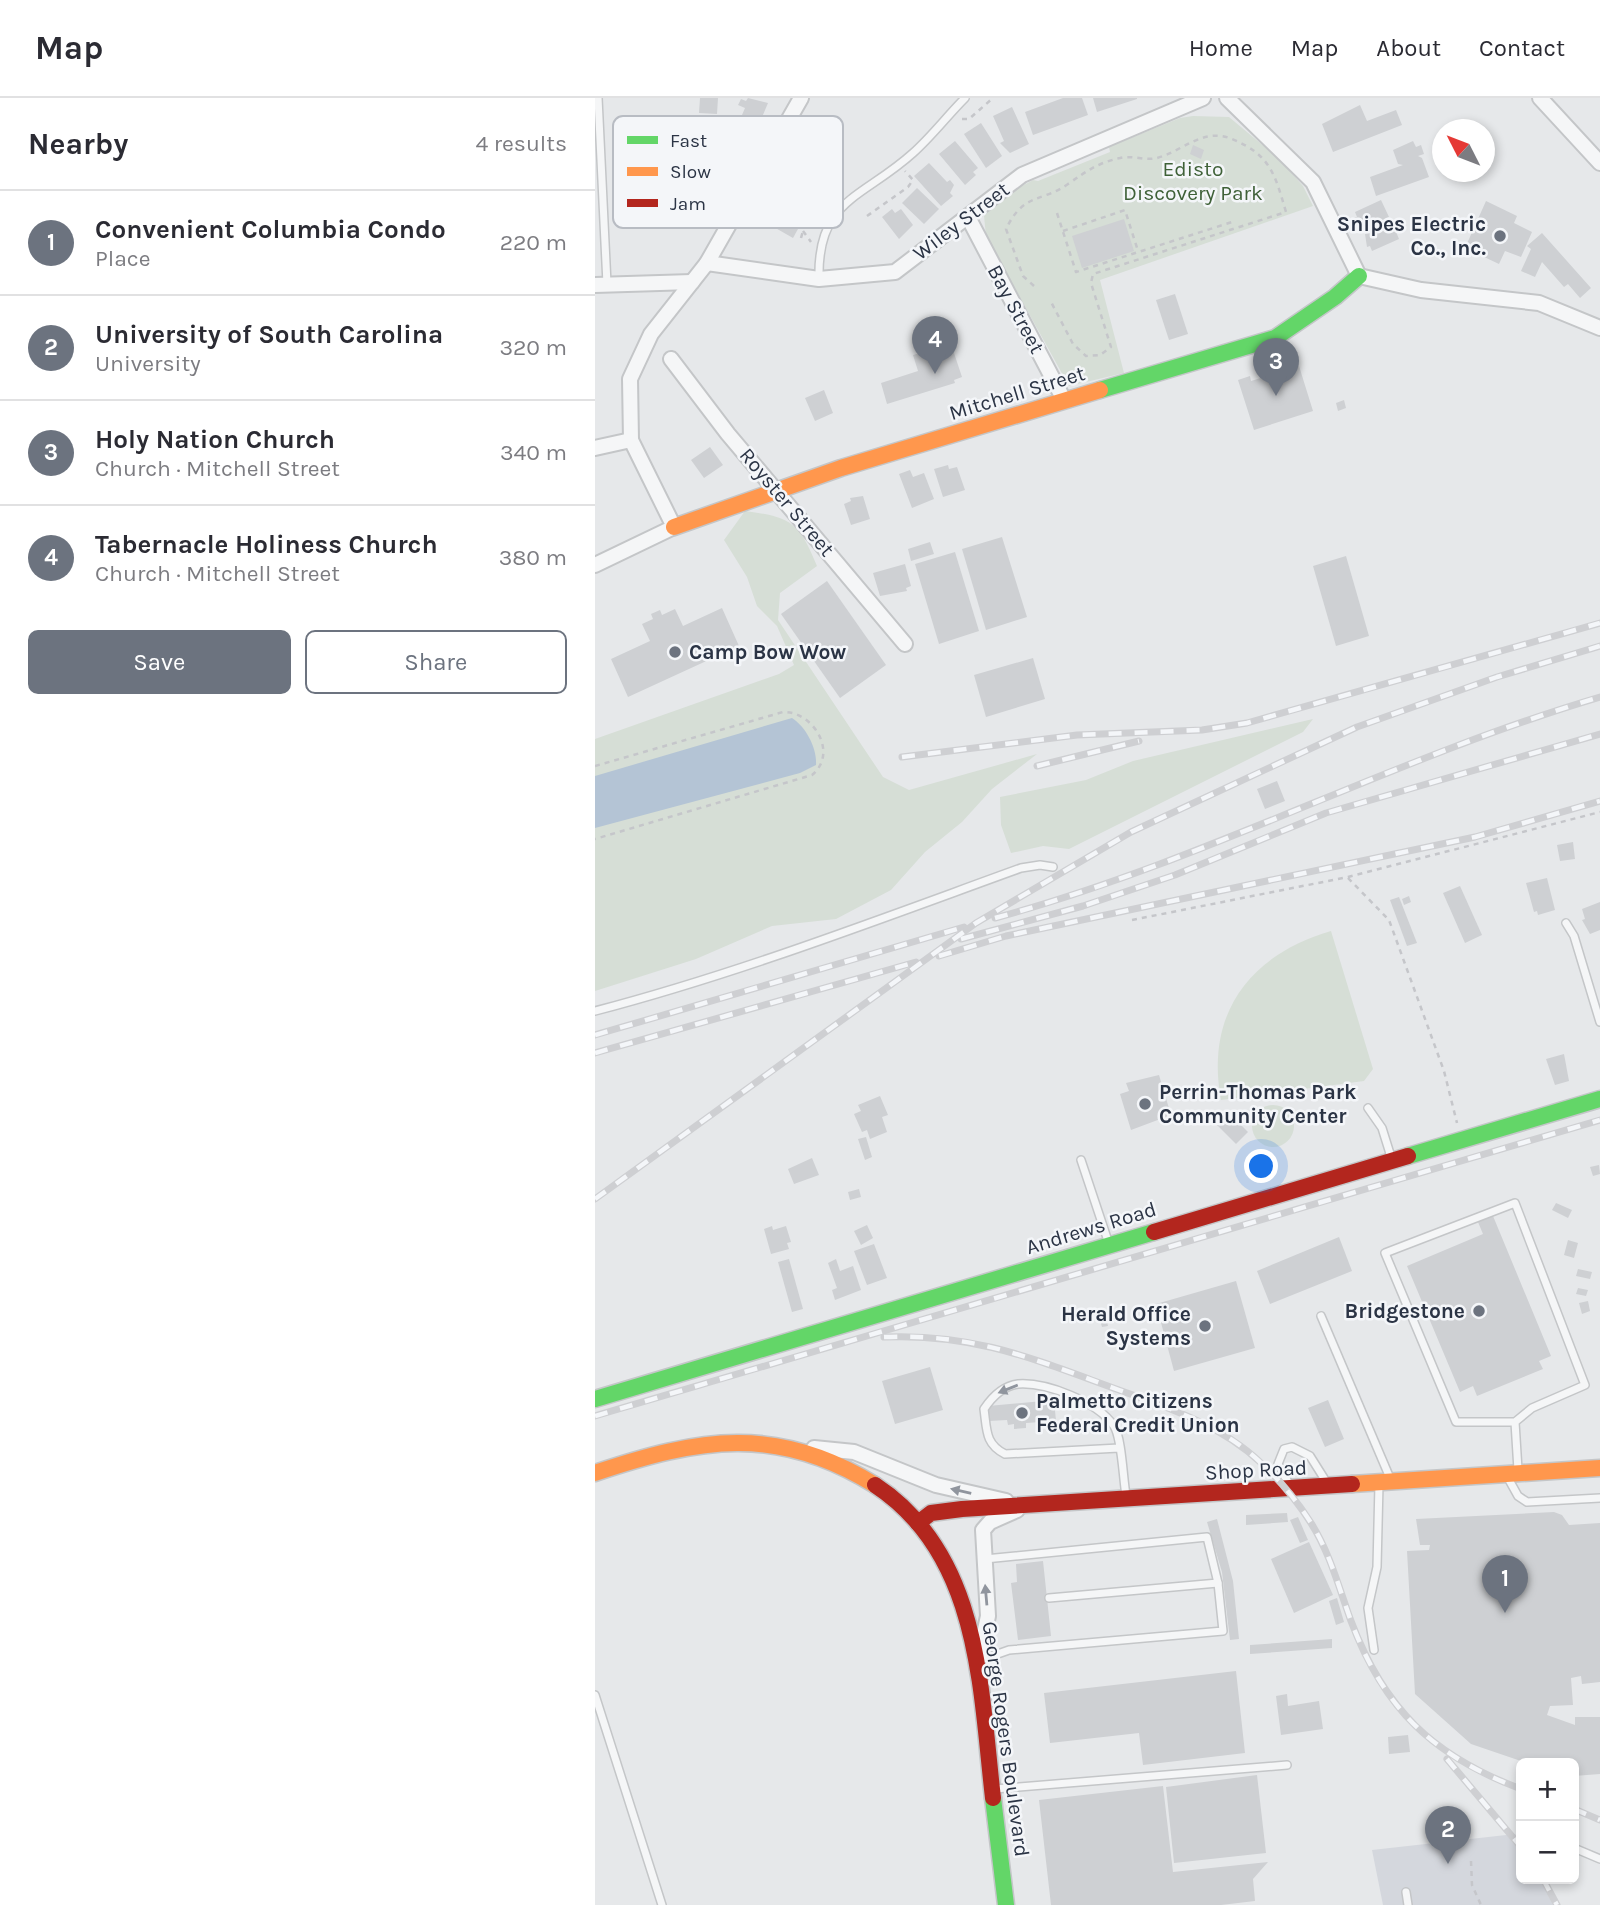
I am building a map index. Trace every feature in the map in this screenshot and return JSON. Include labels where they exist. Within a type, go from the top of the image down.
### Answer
[{"type":"street","points":[[791,116],[801,98]]},
{"type":"street","name":"Wiley Street","points":[[706,263],[819,279],[895,272],[1022,175],[1203,98]]},
{"type":"street","points":[[1227,98],[1313,182],[1359,276],[1421,290],[1539,303],[1600,328]]},
{"type":"street","points":[[1540,98],[1600,163]]},
{"type":"street","name":"Bay Street","points":[[968,217],[1064,400]]},
{"type":"street","points":[[595,565],[674,527],[631,440],[630,379],[651,334],[706,263],[726,228]]},
{"type":"street","name":"Mitchell Street","points":[[674,527],[777,489],[1275,338],[1335,297],[1359,276]]},
{"type":"street","points":[[601,285],[692,282]]},
{"type":"street","name":"Royster Street","points":[[671,359],[729,434],[905,644]]},
{"type":"street","points":[[595,448],[631,440]]},
{"type":"street","name":"Andrews Road","points":[[595,1399],[1600,1099]]},
{"type":"street","name":"George Rogers Boulevard","points":[[595,1473],[657,1452],[694,1445],[760,1441],[829,1460],[859,1476],[918,1523],[941,1556],[966,1607],[978,1661],[1006,1905]]},
{"type":"street","points":[[776,1445],[854,1452],[936,1485],[1028,1505]]},
{"type":"street","name":"Shop Road","points":[[918,1523],[932,1513],[1028,1505],[1600,1468]]},
{"type":"street","points":[[978,1661],[988,1616],[983,1530],[990,1522],[1028,1505]]},
{"type":"lane","points":[[598,98],[601,285]]},
{"type":"lane","points":[[843,206],[911,155],[965,98]]},
{"type":"lane","points":[[819,279],[825,228]]},
{"type":"lane","points":[[595,1011],[682,988],[751,965],[1021,868],[1040,865],[1053,867]]},
{"type":"lane","points":[[1566,923],[1574,936],[1600,1022]]},
{"type":"lane","points":[[1368,1108],[1382,1128],[1392,1161]]},
{"type":"lane","points":[[1081,1160],[1109,1245]]},
{"type":"lane","points":[[1515,1422],[1456,1422],[1385,1253],[1515,1203],[1585,1385],[1532,1408],[1515,1422],[1513,1474],[1518,1496],[1527,1502],[1600,1498]]},
{"type":"lane","points":[[1321,1316],[1385,1483],[1377,1567],[1368,1608],[1374,1650]]},
{"type":"lane","points":[[1119,1448],[1005,1454],[993,1448],[988,1441],[984,1409],[993,1396],[1016,1384],[1044,1386],[1072,1395],[1106,1416],[1116,1428],[1119,1448],[1126,1499]]},
{"type":"lane","points":[[1293,1489],[1277,1464],[1284,1449],[1292,1447],[1310,1456],[1329,1487]]},
{"type":"lane","points":[[978,1661],[1009,1650],[1223,1631],[1218,1583],[1207,1537],[983,1560]]},
{"type":"lane","points":[[1049,1598],[1218,1583]]},
{"type":"lane","points":[[595,1695],[662,1905]]},
{"type":"lane","points":[[993,1789],[1287,1765]]},
{"type":"lane","points":[[1579,1849],[1600,1859]]},
{"type":"lane","points":[[1406,1892],[1408,1905]]},
{"type":"path","points":[[956,118],[969,119],[993,98]]},
{"type":"path","points":[[1034,286],[1023,276],[1006,229],[1015,211],[1025,202],[1067,185],[1090,167],[1122,157],[1155,159],[1188,142],[1214,135],[1231,139],[1263,157],[1273,168],[1286,212],[1093,274],[1091,283],[1111,347],[1100,355],[1086,356],[1073,344],[1049,300]]},
{"type":"path","points":[[867,216],[908,187],[913,180],[905,171],[915,164]]},
{"type":"path","points":[[1063,231],[1125,210],[1138,252]]},
{"type":"path","points":[[1056,213],[1076,272],[1233,222]]},
{"type":"path","points":[[801,237],[804,228]]},
{"type":"path","points":[[595,766],[783,712],[793,712],[814,728],[823,743],[824,756],[821,768],[813,775],[595,839]]},
{"type":"path","points":[[1132,920],[1348,877],[1600,812]]},
{"type":"path","points":[[1348,877],[1389,920],[1444,1071],[1461,1140]]},
{"type":"path","points":[[1471,1861],[1472,1885],[1481,1905]]},
{"type":"shaded area","points":[[1515,1834],[1516,1884],[1546,1884],[1559,1905],[1383,1905],[1372,1850]]},
{"type":"green space","name":"Edisto Discovery Park","points":[[1229,117],[1279,159],[1303,186],[1313,206],[1100,280],[1124,373],[1069,386],[986,236],[984,216],[1007,194],[1033,180],[1038,181],[1110,152],[1109,147],[1180,118]]},
{"type":"green space","points":[[745,511],[783,519],[798,531],[811,551],[817,566],[780,593],[778,620],[883,777],[909,790],[1037,754],[992,789],[962,822],[925,852],[891,890],[836,919],[772,926],[696,959],[595,991],[595,739],[779,674],[794,665],[777,626],[757,606],[747,577],[724,540]]},
{"type":"green space","points":[[1313,719],[1303,732],[1069,849],[1043,846],[1011,853],[1001,825],[1000,797],[1086,780],[1133,761]]},
{"type":"green space","points":[[1331,931],[1373,1069],[1364,1081],[1221,1100],[1218,1069],[1220,1041],[1227,1015],[1239,992],[1256,972],[1277,955]]},
{"type":"green space","points":[[1273,1105],[1288,1111],[1294,1126],[1288,1141],[1273,1147],[1258,1141],[1252,1126],[1258,1111]]},
{"type":"water","points":[[792,718],[810,738],[816,765],[800,773],[595,828],[595,776]]},
{"type":"building","points":[[700,98],[718,98],[717,114],[699,113]]},
{"type":"building","points":[[748,98],[768,103],[763,116],[742,115],[745,108],[738,105],[741,99],[746,101]]},
{"type":"building","points":[[1063,98],[1082,98],[1088,115],[1033,135],[1025,112]]},
{"type":"building","points":[[1093,98],[1137,98],[1137,99],[1097,112]]},
{"type":"building","points":[[1360,105],[1367,121],[1396,110],[1402,125],[1333,152],[1322,124]]},
{"type":"building","points":[[1012,107],[1029,144],[1010,153],[1000,143],[1004,141],[993,116]]},
{"type":"building","points":[[981,123],[1002,156],[986,168],[964,134]]},
{"type":"building","points":[[955,141],[978,168],[973,172],[976,175],[965,185],[939,154]]},
{"type":"building","points":[[1413,141],[1416,147],[1421,145],[1424,154],[1418,156],[1422,158],[1429,177],[1376,196],[1370,177],[1403,165],[1398,164],[1393,150]]},
{"type":"building","points":[[1193,145],[1204,150],[1201,159],[1190,154]]},
{"type":"building","points":[[929,163],[947,182],[950,180],[954,185],[950,193],[953,196],[941,206],[914,176]]},
{"type":"building","points":[[917,188],[939,209],[924,224],[902,203]]},
{"type":"building","points":[[1381,200],[1389,217],[1362,230],[1353,218],[1357,217],[1355,212]]},
{"type":"building","name":"Snipes Electric Co., Inc.","points":[[1486,201],[1517,216],[1514,223],[1532,232],[1521,257],[1505,251],[1499,264],[1465,248]]},
{"type":"building","points":[[892,209],[895,213],[901,209],[913,225],[899,239],[882,217]]},
{"type":"building","points":[[1124,219],[1134,251],[1082,268],[1072,236]]},
{"type":"building","points":[[1392,222],[1399,239],[1372,251],[1370,246],[1367,247],[1365,234]]},
{"type":"building","points":[[776,228],[799,228],[793,238]]},
{"type":"building","points":[[1542,233],[1591,288],[1580,298],[1568,284],[1564,287],[1542,262],[1535,277],[1521,271],[1531,249],[1527,246]]},
{"type":"building","points":[[1175,294],[1188,334],[1169,340],[1156,300]]},
{"type":"building","points":[[951,344],[962,377],[954,380],[955,383],[887,404],[881,383],[918,371],[913,355]]},
{"type":"building","points":[[1299,366],[1313,411],[1254,430],[1238,380],[1250,376],[1251,381]]},
{"type":"building","points":[[824,390],[833,413],[815,421],[805,398]]},
{"type":"building","points":[[1344,400],[1346,408],[1338,411],[1336,403]]},
{"type":"building","points":[[710,447],[723,465],[704,478],[691,460]]},
{"type":"building","points":[[948,465],[949,469],[957,467],[965,490],[943,497],[934,469]]},
{"type":"building","points":[[910,470],[913,477],[924,473],[934,499],[912,508],[899,474]]},
{"type":"building","points":[[863,496],[870,519],[851,525],[844,504],[851,501],[850,498]]},
{"type":"building","points":[[1002,537],[1027,617],[986,630],[962,549]]},
{"type":"building","points":[[930,542],[934,554],[911,561],[908,549]]},
{"type":"building","points":[[955,552],[979,631],[939,644],[915,564]]},
{"type":"building","points":[[1346,556],[1369,636],[1336,646],[1313,566]]},
{"type":"building","points":[[905,564],[911,586],[906,588],[907,591],[880,596],[873,573]]},
{"type":"building","points":[[827,581],[886,665],[840,698],[781,614]]},
{"type":"building","name":"Camp Bow Wow","points":[[722,608],[739,646],[628,697],[611,659],[650,641],[642,624],[653,619],[651,614],[660,610],[662,615],[675,609],[683,626]]},
{"type":"building","points":[[1033,658],[1045,699],[986,717],[974,675]]},
{"type":"building","points":[[1277,781],[1285,801],[1265,809],[1257,789]]},
{"type":"building","points":[[1573,842],[1575,859],[1560,861],[1557,845]]},
{"type":"building","points":[[1547,878],[1555,910],[1538,915],[1537,911],[1534,912],[1526,883]]},
{"type":"building","points":[[1460,886],[1482,935],[1465,943],[1443,893]]},
{"type":"building","points":[[1409,896],[1411,902],[1404,905],[1402,899]]},
{"type":"building","points":[[1399,897],[1417,943],[1407,946],[1390,900]]},
{"type":"building","points":[[1600,902],[1600,930],[1590,934],[1582,920],[1585,919],[1582,909]]},
{"type":"building","points":[[1564,1054],[1569,1081],[1555,1085],[1546,1059]]},
{"type":"building","name":"Perrin-Thomas Park Community Center","points":[[1159,1075],[1171,1115],[1131,1130],[1120,1094],[1129,1091],[1126,1083]]},
{"type":"building","points":[[880,1096],[888,1115],[882,1117],[887,1132],[870,1139],[867,1130],[862,1132],[854,1114],[861,1111],[858,1105]]},
{"type":"building","points":[[1229,1113],[1248,1132],[1236,1144],[1217,1125]]},
{"type":"building","points":[[866,1137],[872,1157],[865,1160],[858,1139]]},
{"type":"building","points":[[812,1158],[819,1175],[794,1184],[788,1169]]},
{"type":"building","points":[[1599,1165],[1600,1174],[1593,1176],[1590,1167]]},
{"type":"building","points":[[859,1189],[861,1197],[850,1200],[848,1192]]},
{"type":"building","points":[[1556,1203],[1572,1210],[1568,1218],[1552,1210]]},
{"type":"building","name":"Bridgestone","points":[[1493,1216],[1551,1356],[1539,1361],[1543,1369],[1477,1396],[1473,1386],[1460,1392],[1407,1266],[1483,1234],[1478,1222]]},
{"type":"building","points":[[867,1225],[873,1238],[861,1245],[854,1231]]},
{"type":"building","points":[[772,1226],[773,1230],[786,1226],[791,1242],[787,1243],[789,1249],[771,1254],[764,1229]]},
{"type":"building","points":[[1339,1237],[1352,1271],[1270,1304],[1257,1271]]},
{"type":"building","points":[[1568,1240],[1578,1243],[1574,1258],[1564,1255]]},
{"type":"building","points":[[874,1244],[887,1278],[867,1285],[854,1251]]},
{"type":"building","points":[[789,1259],[803,1309],[792,1312],[778,1262]]},
{"type":"building","points":[[836,1259],[840,1271],[853,1266],[861,1290],[835,1300],[832,1290],[837,1288],[828,1263]]},
{"type":"building","points":[[1578,1269],[1592,1272],[1590,1279],[1576,1276]]},
{"type":"building","name":"Herald Office Systems","points":[[1236,1281],[1255,1348],[1174,1371],[1156,1304]]},
{"type":"building","points":[[1578,1288],[1588,1290],[1586,1296],[1576,1294]]},
{"type":"building","points":[[1588,1301],[1590,1311],[1582,1314],[1579,1303]]},
{"type":"building","points":[[1106,1318],[1108,1326],[1102,1327],[1100,1320]]},
{"type":"building","points":[[930,1367],[943,1410],[895,1424],[882,1381]]},
{"type":"building","name":"Palmetto Citizens Federal Credit Union","points":[[1054,1400],[1056,1421],[1026,1423],[1026,1428],[1014,1429],[1014,1424],[1008,1425],[1007,1420],[989,1421],[988,1406]]},
{"type":"building","points":[[1328,1400],[1344,1439],[1325,1447],[1308,1408]]},
{"type":"building","points":[[1554,1512],[1562,1515],[1569,1525],[1600,1523],[1600,1682],[1582,1684],[1581,1676],[1571,1678],[1573,1705],[1550,1706],[1547,1715],[1575,1725],[1575,1717],[1600,1717],[1600,1774],[1579,1776],[1579,1758],[1516,1759],[1471,1744],[1415,1694],[1407,1551],[1429,1550],[1430,1545],[1420,1545],[1416,1519]]},
{"type":"building","points":[[1287,1513],[1288,1522],[1246,1525],[1246,1515]]},
{"type":"building","points":[[1298,1517],[1308,1540],[1300,1543],[1290,1520]]},
{"type":"building","points":[[1217,1519],[1233,1581],[1239,1639],[1230,1640],[1222,1572],[1207,1522]]},
{"type":"building","points":[[1309,1542],[1333,1595],[1294,1613],[1271,1559]]},
{"type":"building","points":[[1043,1561],[1051,1636],[1018,1640],[1011,1583],[1017,1582],[1016,1564]]},
{"type":"building","points":[[1337,1598],[1344,1622],[1336,1625],[1329,1601]]},
{"type":"building","points":[[1332,1639],[1332,1648],[1250,1654],[1250,1645]]},
{"type":"building","points":[[1236,1671],[1245,1753],[1143,1765],[1139,1733],[1050,1743],[1044,1693]]},
{"type":"building","points":[[1287,1694],[1288,1706],[1319,1701],[1323,1729],[1281,1735],[1276,1696]]},
{"type":"building","points":[[1408,1735],[1410,1752],[1389,1754],[1388,1737]]},
{"type":"building","points":[[1257,1775],[1266,1853],[1174,1863],[1166,1787]]},
{"type":"building","points":[[1163,1786],[1173,1872],[1268,1862],[1253,1879],[1255,1901],[1221,1905],[1051,1905],[1039,1800]]},
{"type":"railway","points":[[902,757],[1077,735],[1202,730],[1247,723],[1600,623]]},
{"type":"railway","points":[[595,1199],[976,923],[1131,832],[1357,727],[1497,677],[1600,646]]},
{"type":"railway","points":[[995,918],[1148,868],[1447,749],[1600,697]]},
{"type":"railway","points":[[961,939],[1083,906],[1175,875],[1326,813],[1600,734]]},
{"type":"railway","points":[[1037,766],[1139,741]]},
{"type":"railway","points":[[939,956],[1006,936],[1475,837],[1600,801]]},
{"type":"railway","points":[[595,1035],[964,927]]},
{"type":"railway","points":[[595,1053],[916,962]]},
{"type":"railway","points":[[595,1416],[1600,1120]]},
{"type":"railway","points":[[884,1337],[948,1339],[1032,1359],[1175,1411],[1211,1428],[1245,1449],[1281,1483],[1318,1534],[1364,1652],[1396,1704],[1415,1726],[1437,1745],[1490,1776],[1516,1787]]},
{"type":"railway","points":[[1447,1759],[1516,1841]]},
{"type":"railway","points":[[1579,1811],[1600,1820]]},
{"type":"railway","points":[[1546,1884],[1557,1905]]},
{"type":"traffic: fast","points":[[1100,390],[1275,338],[1335,297],[1359,276]]},
{"type":"traffic: fast","points":[[1408,1156],[1600,1099]]},
{"type":"traffic: fast","points":[[595,1399],[1154,1232]]},
{"type":"traffic: fast","points":[[993,1798],[1006,1905]]},
{"type":"traffic: slow","points":[[674,527],[841,468],[1100,390]]},
{"type":"traffic: slow","points":[[595,1473],[669,1452],[703,1445],[737,1443],[771,1445],[805,1452],[875,1485]]},
{"type":"traffic: slow","points":[[1352,1484],[1600,1468]]},
{"type":"traffic: jam","points":[[1154,1232],[1408,1156]]},
{"type":"traffic: jam","points":[[918,1523],[931,1513],[962,1509],[1352,1484]]},
{"type":"traffic: jam","points":[[875,1485],[910,1514],[936,1547],[955,1585],[969,1625],[978,1668],[993,1798]]},
{"type":"place","name":"Snipes Electric Co., Inc.","points":[[1500,236]]},
{"type":"place","name":"Tabernacle Holiness Church","points":[[935,374]]},
{"type":"place","name":"Holy Nation Church","points":[[1276,396]]},
{"type":"place","name":"Camp Bow Wow","points":[[675,652]]},
{"type":"place","name":"Perrin-Thomas Park Community Center","points":[[1145,1104]]},
{"type":"place","name":"Bridgestone","points":[[1479,1311]]},
{"type":"place","name":"Herald Office Systems","points":[[1205,1326]]},
{"type":"place","name":"Palmetto Citizens Federal Credit Union","points":[[1022,1413]]},
{"type":"place","name":"Convenient Columbia Condo","points":[[1505,1613]]},
{"type":"place","name":"University of South Carolina","points":[[1448,1864]]}]
